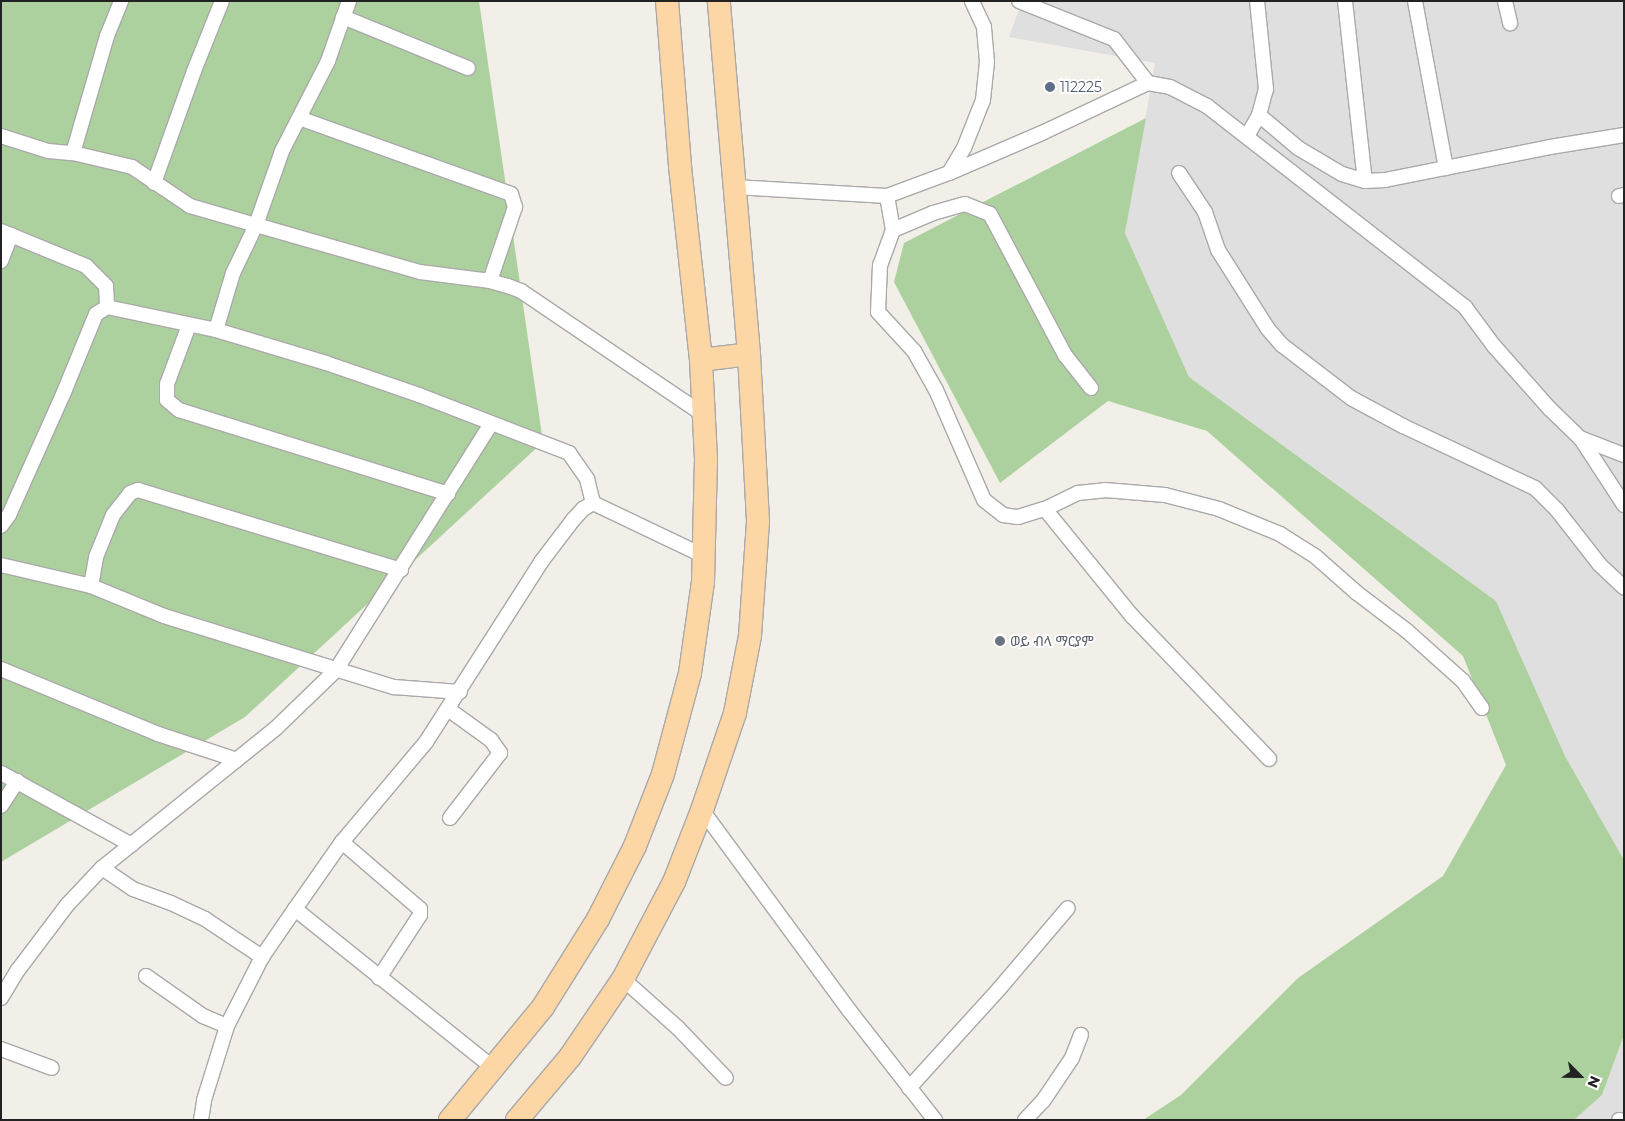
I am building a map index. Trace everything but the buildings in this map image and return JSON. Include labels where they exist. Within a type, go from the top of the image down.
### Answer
[{"type":"main road","points":[[450,1120],[543,1006],[598,919],[635,846],[663,774],[690,673],[703,582],[706,511],[704,414],[701,360],[680,166],[667,1]]},
{"type":"main road","points":[[517,1120],[570,1057],[623,978],[674,882],[702,810],[735,713],[750,636],[758,521],[749,354],[719,1]]},
{"type":"main road","points":[[701,360],[749,354]]},
{"type":"street","points":[[73,153],[107,36],[121,1]]},
{"type":"street","points":[[154,183],[194,71],[222,1]]},
{"type":"street","points":[[216,330],[233,273],[256,225],[282,151],[328,61],[349,1]]},
{"type":"street","points":[[949,173],[964,148],[983,100],[987,62],[984,27],[972,1]]},
{"type":"street","points":[[1019,1],[1114,39],[1148,83]]},
{"type":"street","points":[[1247,136],[1258,115],[1266,89],[1256,1]]},
{"type":"street","points":[[1345,1],[1365,181]]},
{"type":"street","points":[[1415,1],[1446,168]]},
{"type":"street","points":[[1505,1],[1510,23]]},
{"type":"street","points":[[343,17],[468,68]]},
{"type":"street","points":[[735,188],[887,196],[949,173],[1044,132],[1148,83],[1170,87],[1207,106],[1247,136],[1347,218],[1465,308],[1500,353],[1550,410],[1580,438],[1624,505]]},
{"type":"street","points":[[1258,115],[1298,148],[1342,174],[1365,181],[1385,180],[1550,146],[1624,135]]},
{"type":"street","points":[[299,118],[511,194],[515,207],[502,239],[490,281]]},
{"type":"street","points":[[1,136],[48,151],[73,153],[132,167],[190,206],[420,272],[490,281],[521,291],[704,414]]},
{"type":"street","points":[[1179,173],[1205,212],[1218,250],[1268,329],[1282,345],[1352,398],[1403,426],[1535,488],[1557,510],[1600,565],[1624,587]]},
{"type":"street","points":[[887,196],[892,230],[880,264],[878,312],[914,352],[927,374],[984,500],[1003,516],[1018,517],[1045,509],[1078,493],[1105,490],[1165,495],[1219,509],[1280,534],[1315,556],[1357,593],[1407,631],[1463,681],[1482,708]]},
{"type":"street","points":[[892,230],[933,213],[965,204],[990,214],[1065,355],[1091,388]]},
{"type":"street","points":[[1,262],[6,233],[86,266],[106,286],[107,307]]},
{"type":"street","points":[[1,526],[9,515],[64,392],[96,314],[107,307],[216,330],[342,368],[419,395],[570,453],[588,479],[593,503]]},
{"type":"street","points":[[189,324],[167,384],[167,400],[179,410],[448,494]]},
{"type":"street","points":[[1,998],[18,970],[68,904],[102,868],[276,728],[336,670],[401,570],[491,424]]},
{"type":"street","points":[[1580,438],[1624,455]]},
{"type":"street","points":[[91,586],[96,557],[113,514],[130,493],[138,490],[401,570]]},
{"type":"street","points":[[593,503],[704,556]]},
{"type":"street","points":[[201,1120],[204,1100],[227,1026],[262,957],[342,842],[426,742],[460,692],[541,562],[573,520],[583,509],[593,503]]},
{"type":"street","points":[[1045,509],[1132,616],[1269,759]]},
{"type":"street","points":[[1,565],[91,586],[164,616],[394,687],[460,692]]},
{"type":"street","points":[[1,669],[158,734],[237,760]]},
{"type":"street","points":[[448,708],[491,740],[500,753],[450,818]]},
{"type":"street","points":[[1,773],[132,845]]},
{"type":"street","points":[[1,806],[17,781]]},
{"type":"street","points":[[702,810],[849,1010],[935,1120]]},
{"type":"street","points":[[342,842],[420,909],[420,915],[379,978]]},
{"type":"street","points":[[102,868],[132,889],[171,903],[205,919],[262,957]]},
{"type":"street","points":[[910,1088],[993,996],[1068,908]]},
{"type":"street","points":[[295,909],[492,1067]]},
{"type":"street","points":[[146,976],[203,1016],[227,1026]]},
{"type":"street","points":[[623,978],[678,1028],[726,1078]]},
{"type":"street","points":[[1025,1120],[1043,1101],[1072,1058],[1081,1034]]},
{"type":"street","points":[[1,1049],[52,1068]]},
{"type":"shaded area","points":[[1022,1],[1624,1],[1624,860],[1565,756],[1496,601],[1189,377],[1125,233],[1155,63],[1009,37]]},
{"type":"shaded area","points":[[1624,1035],[1624,1120],[1574,1120],[1602,1095]]},
{"type":"green space","points":[[1,1],[479,1],[543,442],[245,717],[1,862]]},
{"type":"green space","points":[[1146,118],[1125,233],[1189,377],[1496,601],[1565,756],[1624,860],[1624,1035],[1602,1095],[1574,1120],[1143,1120],[1181,1095],[1298,978],[1443,876],[1506,765],[1463,656],[1207,431],[1108,401],[1000,483],[894,282],[904,243]]},
{"type":"place","name":"112225","points":[[1050,87]]},
{"type":"place","name":"ወይ ብላ ማርያም","points":[[1000,641]]}]
